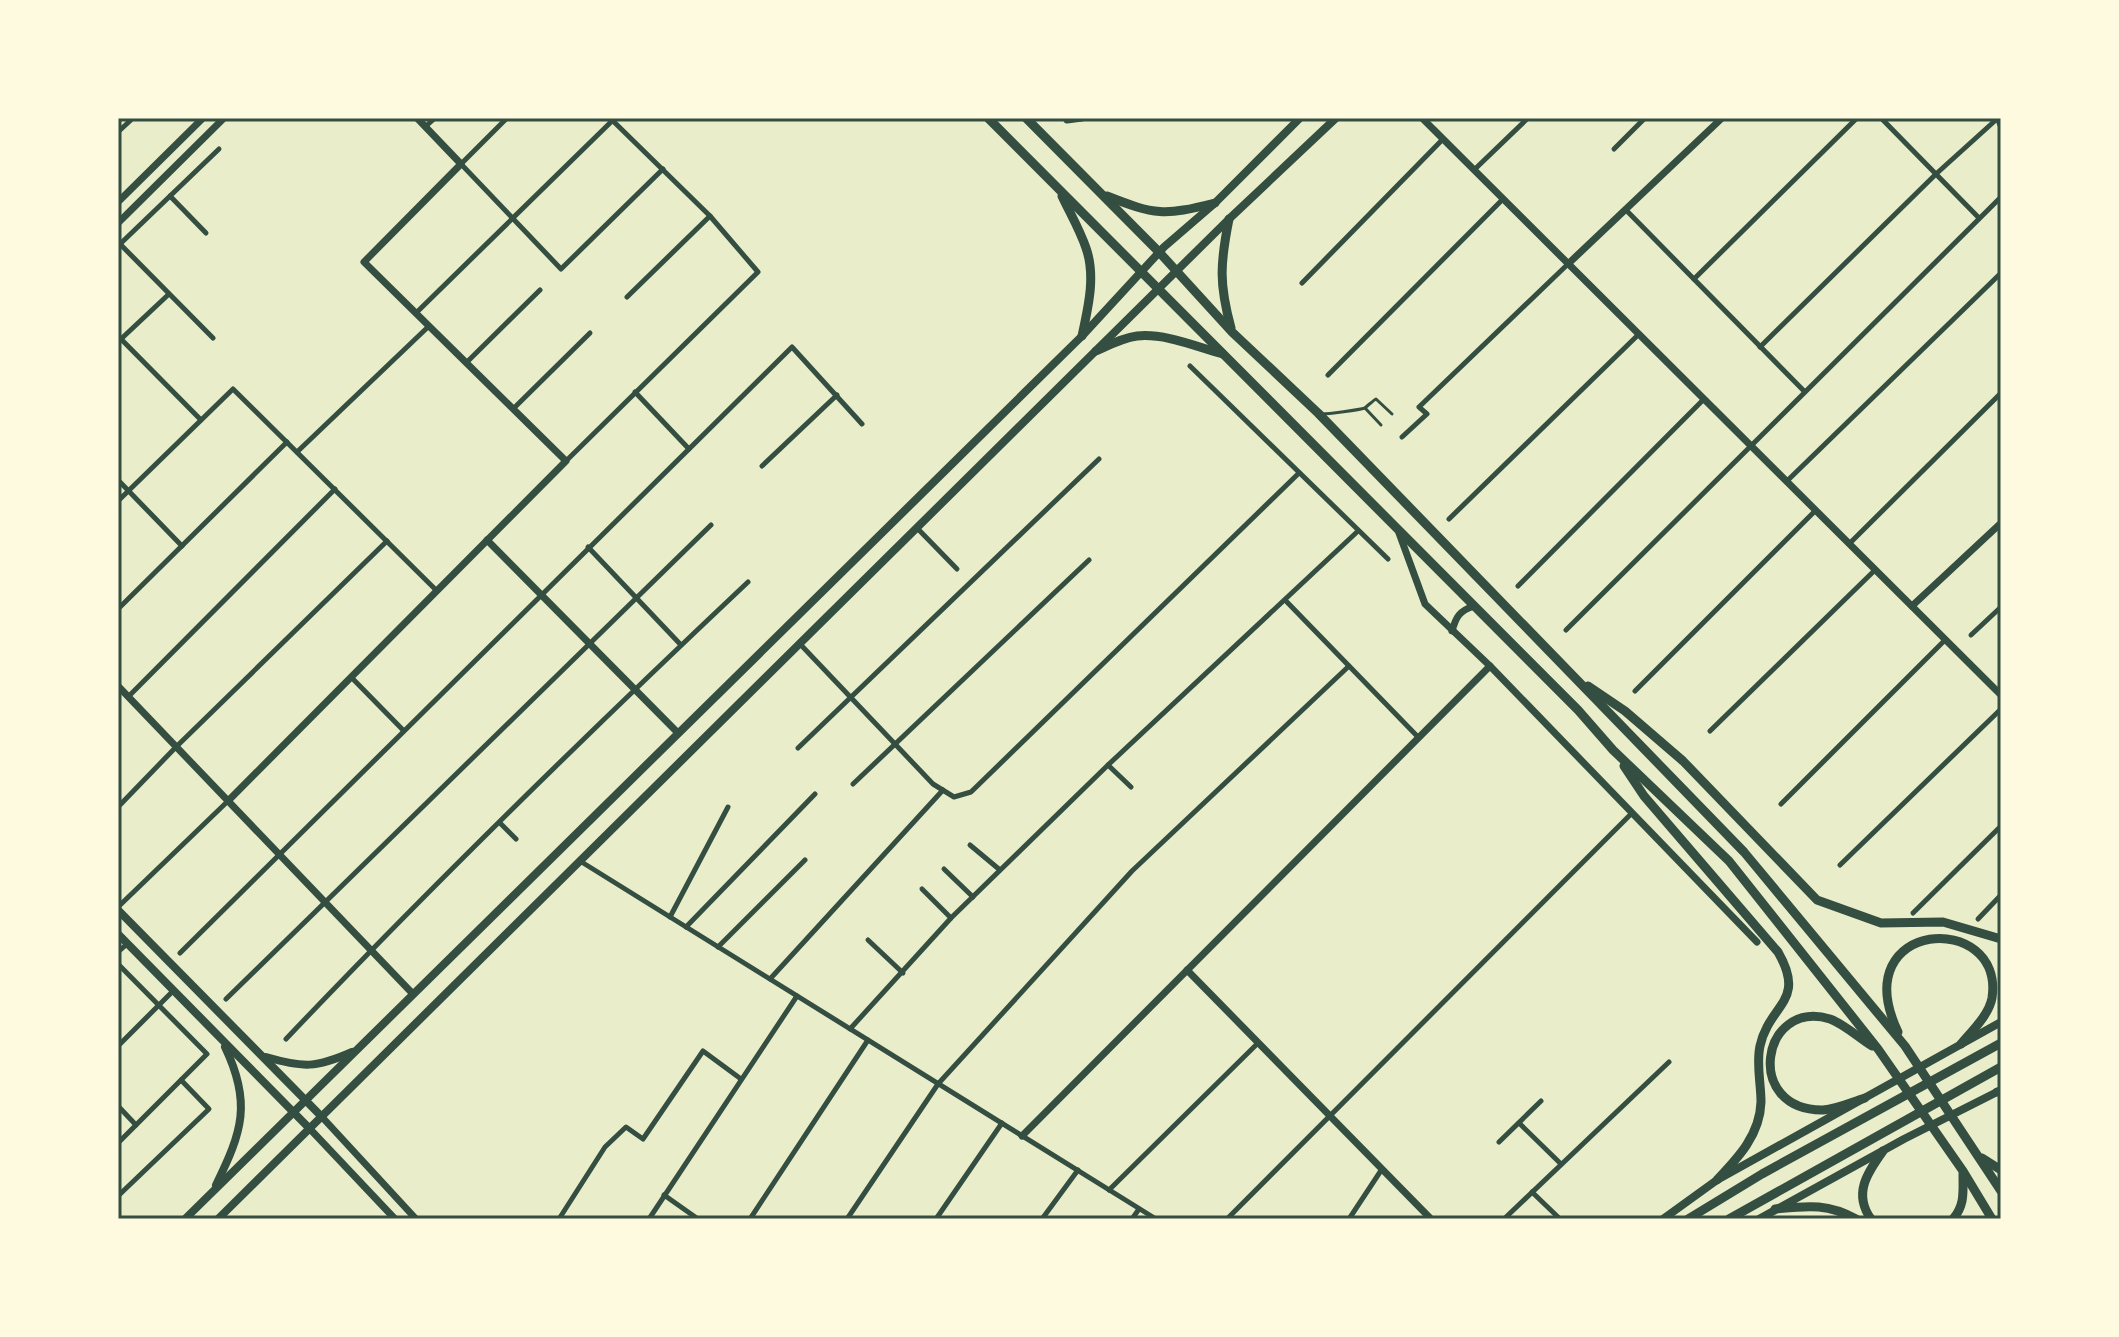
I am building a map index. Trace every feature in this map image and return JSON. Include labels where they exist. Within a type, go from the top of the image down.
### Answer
[{"type":"highway","points":[[988,118],[1474,606],[1613,750],[1729,861],[1878,1049],[1963,1171],[1992,1219]]},
{"type":"highway","points":[[1026,118],[1159,252],[1232,332],[1318,413],[1744,852],[1905,1046],[2001,1191]]},
{"type":"highway","points":[[1059,189],[1087,249],[1090,265],[1090,297],[1082,336]]},
{"type":"highway","points":[[1102,194],[1147,212],[1181,212],[1215,203]]},
{"type":"highway","points":[[1229,219],[1220,276],[1232,332]]},
{"type":"highway","points":[[1096,351],[1122,339],[1139,336],[1156,337],[1224,354]]},
{"type":"highway","points":[[1572,675],[1625,711],[1683,761],[1817,900],[1881,923],[1943,922],[2001,939]]},
{"type":"highway","points":[[1613,750],[1644,796],[1778,952],[1789,971],[1785,1000],[1760,1044],[1761,1105],[1749,1143],[1717,1180]]},
{"type":"highway","points":[[1905,1046],[1890,1015],[1887,983],[1893,964],[1903,950],[1916,941],[1943,938],[1957,940],[1980,954],[1991,975],[1992,1000],[1961,1044]]},
{"type":"highway","points":[[1865,1098],[1825,1110],[1801,1107],[1778,1090],[1768,1059],[1773,1042],[1784,1028],[1814,1017],[1832,1020],[1878,1049]]},
{"type":"highway","points":[[1688,1219],[2001,1043]]},
{"type":"highway","points":[[1729,1219],[2001,1067]]},
{"type":"highway","points":[[1871,1219],[1864,1208],[1861,1192],[1865,1176],[1883,1151]]},
{"type":"highway","points":[[1980,1156],[2001,1170]]},
{"type":"highway","points":[[1953,1219],[1964,1199],[1963,1171]]},
{"type":"highway","points":[[1775,1209],[1814,1206],[1839,1210],[1856,1219]]},
{"type":"main road","points":[[185,1219],[1082,336],[1159,252],[1215,203],[1300,118]]},
{"type":"main road","points":[[218,1219],[1176,271],[1336,118]]},
{"type":"main road","points":[[1998,118],[2001,124]]},
{"type":"main road","points":[[878,538],[892,552]]},
{"type":"main road","points":[[118,908],[322,1117]]},
{"type":"main road","points":[[118,934],[310,1129]]},
{"type":"main road","points":[[1663,1219],[1717,1180],[2001,1022]]},
{"type":"main road","points":[[212,1192],[234,1148],[241,1121],[241,1089],[222,1039]]},
{"type":"main road","points":[[262,1056],[290,1064],[323,1065],[357,1050]]},
{"type":"main road","points":[[1759,1219],[1904,1139],[2000,1091]]},
{"type":"street","points":[[118,132],[133,118]]},
{"type":"street","points":[[118,202],[203,118]]},
{"type":"street","points":[[118,223],[224,118]]},
{"type":"street","points":[[417,118],[561,269],[663,169]]},
{"type":"street","points":[[425,127],[435,118]]},
{"type":"street","points":[[507,118],[364,262],[566,461]]},
{"type":"street","points":[[1066,119],[1082,118]]},
{"type":"street","points":[[1422,118],[2001,695]]},
{"type":"street","points":[[1474,170],[1528,118]]},
{"type":"street","points":[[1614,149],[1645,118]]},
{"type":"street","points":[[1402,437],[1427,414],[1419,407],[1722,118]]},
{"type":"street","points":[[1694,279],[1857,118]]},
{"type":"street","points":[[1881,118],[1979,218]]},
{"type":"street","points":[[1760,347],[1936,174],[1998,118]]},
{"type":"street","points":[[118,908],[758,272],[710,216],[612,119],[416,313]]},
{"type":"street","points":[[1302,283],[1443,139]]},
{"type":"street","points":[[213,338],[119,245],[219,149]]},
{"type":"street","points":[[170,196],[206,233]]},
{"type":"street","points":[[1566,630],[2001,197]]},
{"type":"street","points":[[1328,375],[1503,199]]},
{"type":"street","points":[[1625,209],[1805,391]]},
{"type":"street","points":[[627,297],[710,216]]},
{"type":"street","points":[[1787,481],[2001,273]]},
{"type":"street","points":[[466,363],[540,290]]},
{"type":"street","points":[[169,294],[120,338],[201,420]]},
{"type":"street","points":[[297,452],[429,326]]},
{"type":"street","points":[[513,409],[590,333]]},
{"type":"street","points":[[1449,519],[1639,334]]},
{"type":"street","points":[[180,953],[792,347],[862,424]]},
{"type":"street","points":[[1190,366],[1388,559]]},
{"type":"street","points":[[118,501],[233,389],[437,591]]},
{"type":"street","points":[[635,392],[689,449]]},
{"type":"street","points":[[1849,544],[2001,393]]},
{"type":"street","points":[[762,466],[837,395]]},
{"type":"street","points":[[1518,586],[1704,399]]},
{"type":"street","points":[[118,609],[287,442]]},
{"type":"street","points":[[798,748],[1099,459]]},
{"type":"street","points":[[800,644],[933,784],[954,797],[971,792],[1299,473]]},
{"type":"street","points":[[118,480],[182,546]]},
{"type":"street","points":[[128,697],[335,489]]},
{"type":"street","points":[[1635,691],[1816,510]]},
{"type":"street","points":[[1912,606],[2001,523]]},
{"type":"street","points":[[226,999],[711,525]]},
{"type":"street","points":[[917,528],[957,569]]},
{"type":"street","points":[[850,1029],[951,918],[1108,765],[1358,531]]},
{"type":"street","points":[[1399,531],[1425,604],[1490,666],[1757,942]]},
{"type":"street","points":[[487,540],[678,733]]},
{"type":"street","points":[[118,807],[387,541]]},
{"type":"street","points":[[588,547],[681,645]]},
{"type":"street","points":[[853,784],[1089,560]]},
{"type":"street","points":[[1710,731],[1875,570]]},
{"type":"street","points":[[286,1039],[499,822],[748,582]]},
{"type":"street","points":[[1285,600],[1418,737]]},
{"type":"street","points":[[1452,631],[1456,616],[1474,606]]},
{"type":"street","points":[[1971,635],[2001,607]]},
{"type":"street","points":[[1781,804],[1945,640]]},
{"type":"street","points":[[847,1219],[938,1084],[1132,871],[1349,666]]},
{"type":"street","points":[[1022,1136],[1490,666]]},
{"type":"street","points":[[351,677],[403,730]]},
{"type":"street","points":[[119,689],[413,994]]},
{"type":"street","points":[[1840,865],[2001,709]]},
{"type":"street","points":[[1108,765],[1131,787]]},
{"type":"street","points":[[770,979],[943,790]]},
{"type":"street","points":[[686,927],[815,794]]},
{"type":"street","points":[[670,917],[728,807]]},
{"type":"street","points":[[1227,1219],[1633,813]]},
{"type":"street","points":[[499,822],[516,839]]},
{"type":"street","points":[[1913,913],[2001,826]]},
{"type":"street","points":[[970,845],[1000,870]]},
{"type":"street","points":[[718,947],[805,860]]},
{"type":"street","points":[[580,861],[1156,1219]]},
{"type":"street","points":[[944,869],[973,897]]},
{"type":"street","points":[[922,889],[951,918]]},
{"type":"street","points":[[1978,919],[2001,895]]},
{"type":"street","points":[[868,940],[903,973]]},
{"type":"street","points":[[118,952],[127,943]]},
{"type":"street","points":[[118,964],[207,1054],[118,1143]]},
{"type":"street","points":[[1187,970],[1431,1219]]},
{"type":"street","points":[[118,1046],[174,991]]},
{"type":"street","points":[[649,1219],[797,996]]},
{"type":"street","points":[[750,1219],[868,1040]]},
{"type":"street","points":[[1109,1190],[1258,1043]]},
{"type":"street","points":[[559,1219],[605,1147],[626,1127],[643,1139],[703,1051],[741,1079]]},
{"type":"street","points":[[1504,1219],[1669,1062]]},
{"type":"street","points":[[118,1196],[209,1109],[181,1080]]},
{"type":"street","points":[[1499,1142],[1541,1101]]},
{"type":"street","points":[[118,1106],[136,1125]]},
{"type":"street","points":[[322,1117],[416,1219]]},
{"type":"street","points":[[936,1219],[1002,1123]]},
{"type":"street","points":[[1519,1123],[1561,1164]]},
{"type":"street","points":[[310,1129],[395,1219]]},
{"type":"street","points":[[1349,1219],[1382,1169]]},
{"type":"street","points":[[1042,1219],[1078,1170]]},
{"type":"street","points":[[1532,1192],[1560,1219]]},
{"type":"street","points":[[664,1195],[698,1219]]},
{"type":"street","points":[[1132,1219],[1139,1209]]},
{"type":"lane","points":[[1318,413],[1332,415],[1365,408],[1376,399],[1392,414]]},
{"type":"lane","points":[[1365,408],[1381,425]]}]
